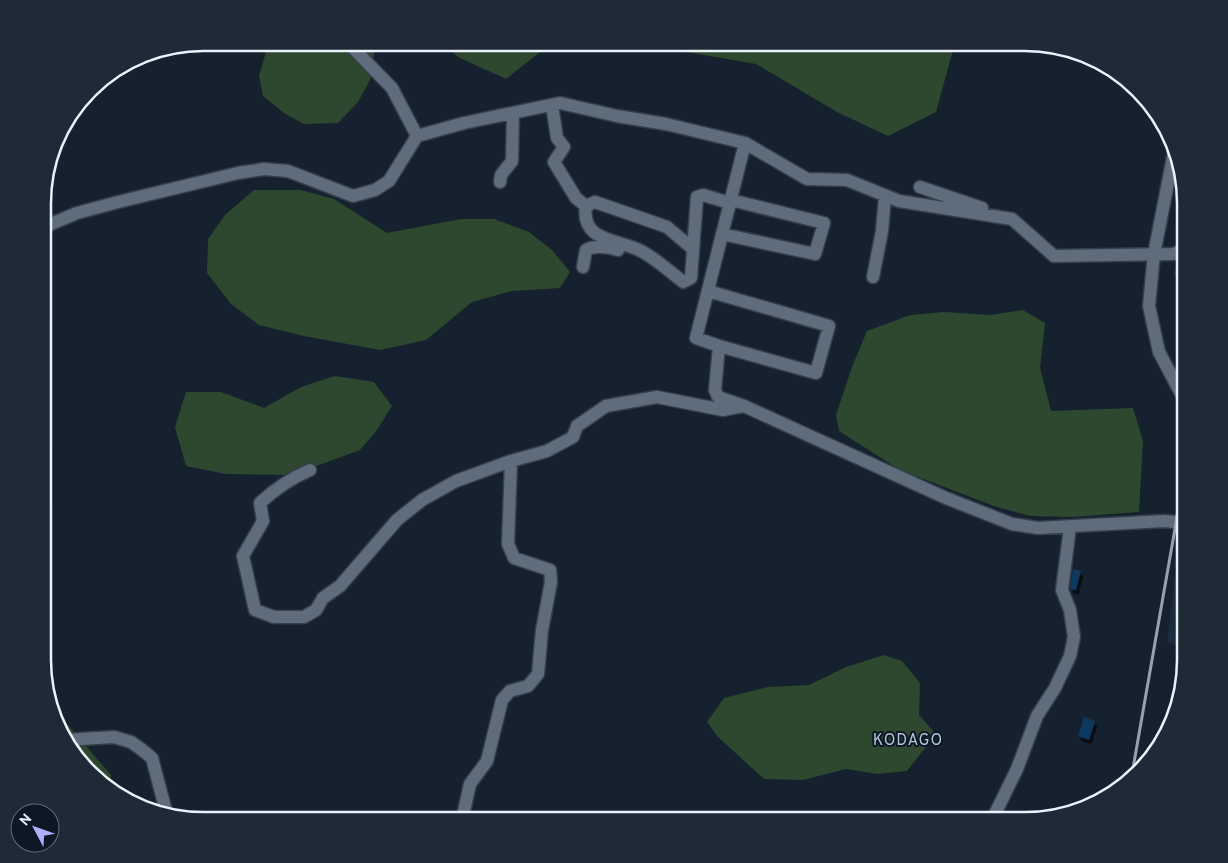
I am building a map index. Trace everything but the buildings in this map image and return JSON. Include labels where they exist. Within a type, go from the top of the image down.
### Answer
[{"type":"street","points":[[357,51],[392,88],[417,136]]},
{"type":"street","points":[[51,224],[77,213],[118,202],[238,173],[264,169],[288,171],[354,196],[375,190],[389,181],[417,136],[464,122],[513,114],[560,103],[617,116],[666,124],[745,143],[807,179],[847,180],[898,201],[1012,219],[1054,256],[1176,253]]},
{"type":"street","points":[[552,105],[557,138],[564,147],[554,162],[576,198],[586,206]]},
{"type":"street","points":[[500,182],[500,175],[512,161],[513,114]]},
{"type":"street","points":[[708,291],[829,326],[816,373],[696,338],[745,143]]},
{"type":"street","points":[[1172,163],[1154,254],[1149,306],[1159,352],[1176,384]]},
{"type":"street","points":[[920,187],[982,208],[982,214]]},
{"type":"street","points":[[586,206],[584,216],[591,228],[599,236],[646,254],[684,282],[691,278],[697,197],[703,195],[824,223],[815,254],[722,234]]},
{"type":"street","points":[[874,277],[882,231],[885,196]]},
{"type":"street","points":[[586,206],[595,202],[655,222],[667,227],[693,249]]},
{"type":"street","points":[[583,267],[586,250],[590,248],[611,248],[637,255],[646,254]]},
{"type":"street","points":[[719,346],[715,390],[718,397],[744,406],[938,495],[1012,524],[1038,528],[1164,521],[1176,522]]},
{"type":"street","points":[[310,470],[296,476],[273,491],[260,503],[262,521],[243,556],[255,610],[274,617],[304,617],[316,610],[323,598],[340,586],[397,520],[422,500],[456,481],[510,461],[547,451],[563,443],[573,437],[577,426],[606,406],[657,397],[723,410],[744,406]]},
{"type":"street","points":[[464,811],[470,784],[488,761],[502,700],[510,691],[528,686],[538,674],[542,630],[551,582],[550,570],[514,558],[508,544],[510,461]]},
{"type":"street","points":[[996,812],[1018,769],[1037,716],[1055,688],[1070,656],[1074,637],[1070,610],[1062,590],[1070,527]]},
{"type":"street","points":[[74,739],[114,737],[131,742],[141,749],[152,758],[165,807]]},
{"type":"shaded area","points":[[1176,569],[1176,646],[1167,642]]},
{"type":"green space","points":[[266,51],[374,51],[370,80],[358,102],[338,123],[304,124],[284,113],[263,96],[259,76]]},
{"type":"green space","points":[[451,51],[541,51],[506,79],[460,58]]},
{"type":"green space","points":[[684,52],[953,52],[936,112],[888,136],[837,112],[756,64]]},
{"type":"green space","points":[[254,190],[301,190],[334,199],[387,233],[461,219],[494,219],[529,232],[553,251],[570,272],[560,288],[512,291],[472,302],[426,340],[380,350],[304,336],[259,325],[231,304],[207,273],[208,239],[225,215]]},
{"type":"green space","points":[[1023,310],[1045,323],[1040,368],[1051,411],[1133,408],[1143,441],[1139,512],[1073,517],[1030,516],[994,506],[900,470],[839,431],[836,415],[852,367],[867,331],[910,315],[944,312],[990,315]]},
{"type":"green space","points":[[335,376],[374,382],[392,406],[377,430],[360,450],[292,475],[226,474],[186,466],[175,427],[186,392],[221,392],[264,408],[301,387]]},
{"type":"green space","points":[[884,655],[902,661],[920,683],[919,715],[936,734],[907,771],[877,774],[846,769],[803,780],[764,779],[717,736],[707,722],[724,698],[768,687],[809,685],[846,667]]},
{"type":"green space","points":[[65,721],[111,775],[111,780],[89,760],[77,744]]},
{"type":"railway","points":[[1134,765],[1176,523]]},
{"type":"district","name":"KODAGO","points":[[908,739]]}]
